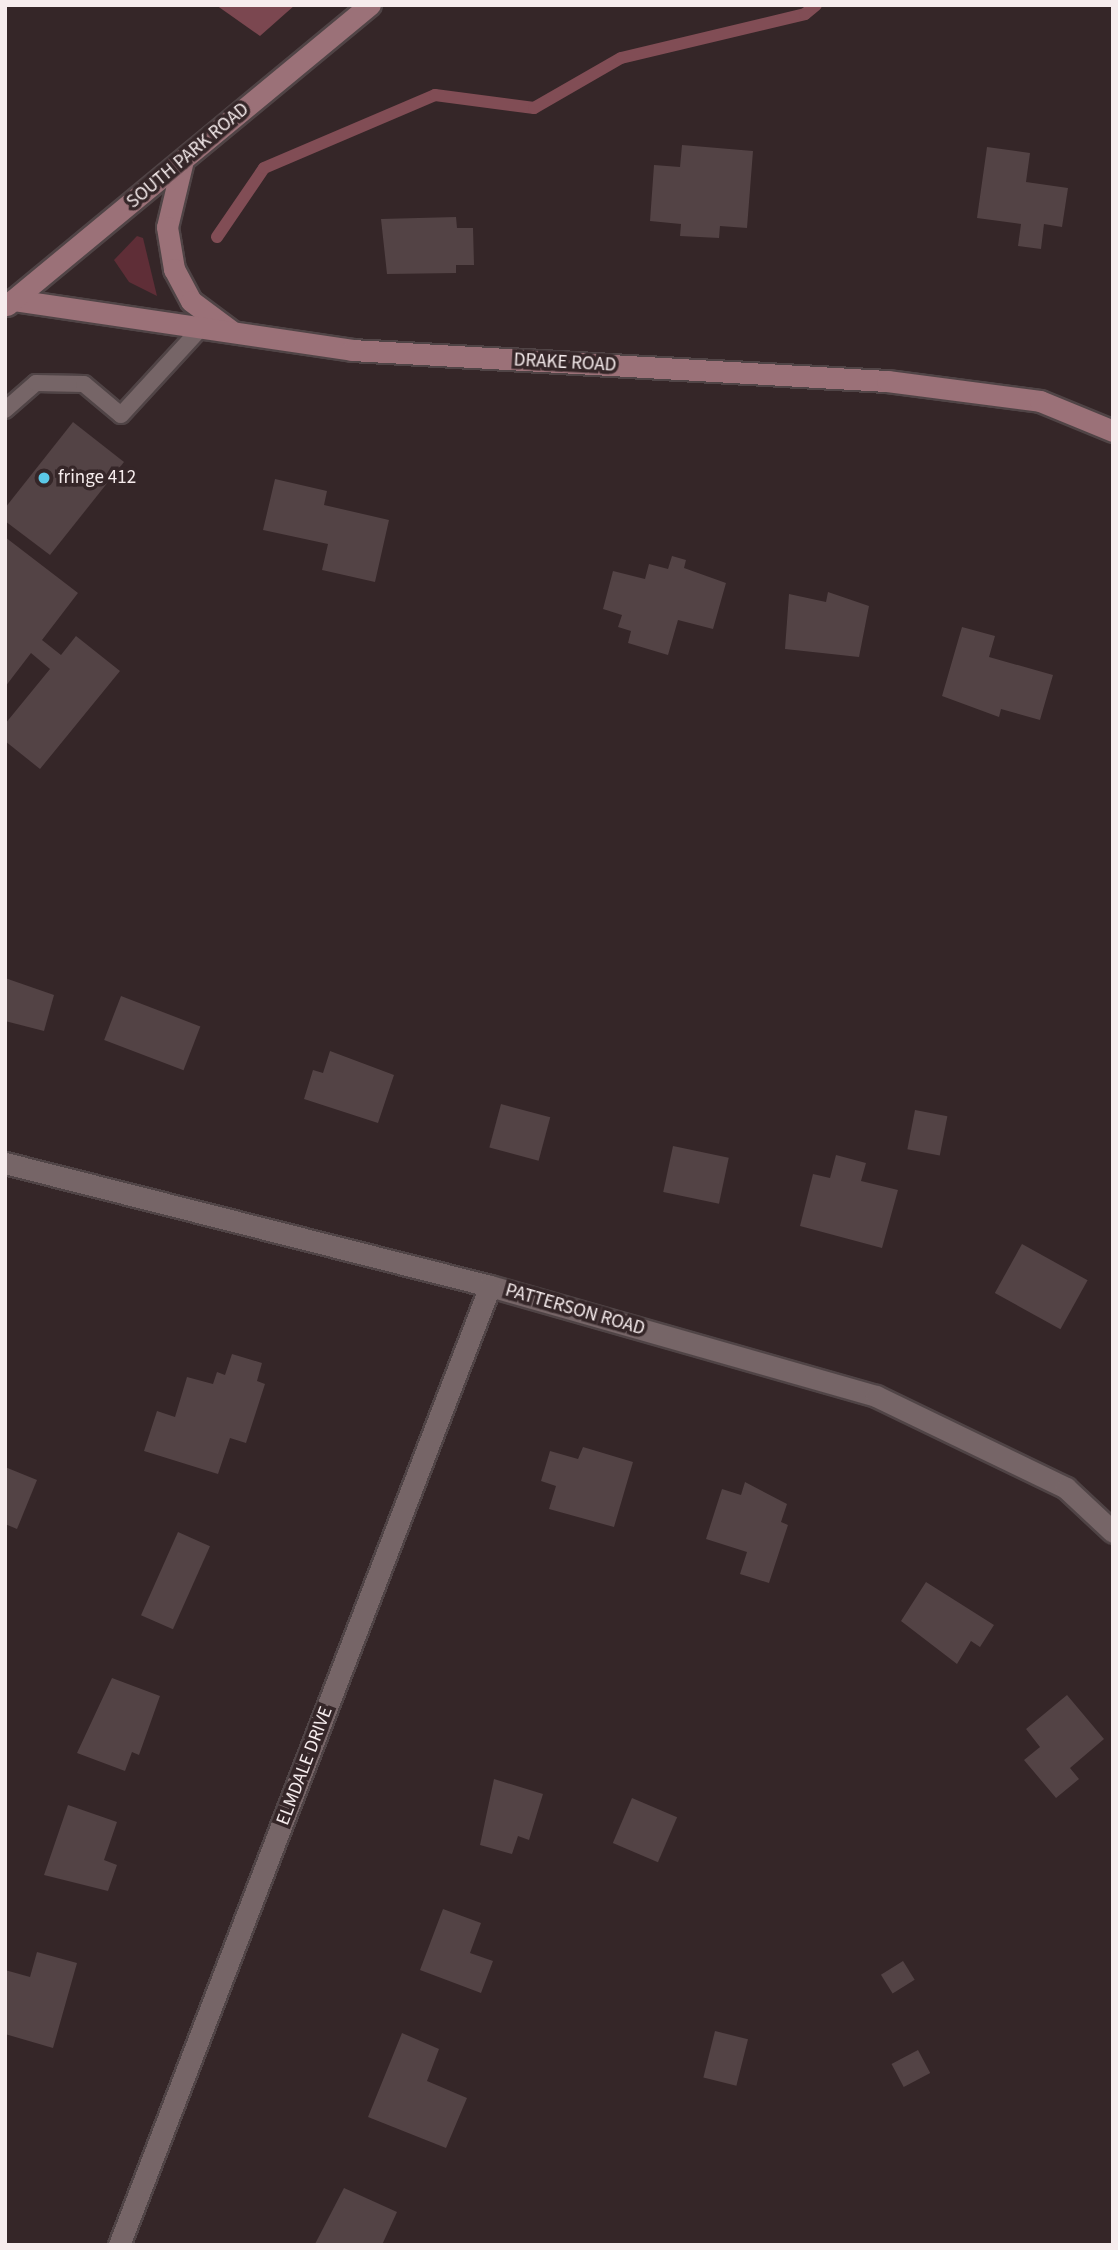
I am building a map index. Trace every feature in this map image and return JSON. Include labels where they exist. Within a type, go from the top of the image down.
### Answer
[{"type":"street","name":"SOUTH PARK ROAD","points":[[10,303],[370,5]]},
{"type":"street","points":[[183,160],[167,227],[174,269],[191,301],[234,333]]},
{"type":"street","name":"DRAKE ROAD","points":[[10,303],[352,350],[887,381],[1040,401],[1113,431]]},
{"type":"street","name":"PATTERSON ROAD","points":[[5,1163],[491,1286],[876,1396],[1066,1488],[1113,1532]]},
{"type":"street","name":"ELMDALE DRIVE","points":[[119,2245],[491,1286]]},
{"type":"lane","points":[[5,410],[36,383],[84,384],[121,415],[201,328]]},
{"type":"shaded area","points":[[216,5],[295,5],[260,36]]},
{"type":"shaded area","points":[[137,236],[143,238],[157,296],[129,282],[114,260]]},
{"type":"building","points":[[682,145],[753,151],[747,228],[720,226],[719,238],[680,236],[681,224],[650,221],[654,165],[680,167]]},
{"type":"building","points":[[987,147],[1030,153],[1026,182],[1068,188],[1062,227],[1044,224],[1041,249],[1018,246],[1021,224],[977,218]]},
{"type":"building","points":[[456,217],[457,228],[473,228],[474,265],[456,265],[456,273],[387,274],[381,219]]},
{"type":"building","points":[[73,422],[124,462],[50,555],[5,521],[5,508]]},
{"type":"building","points":[[275,479],[327,491],[324,505],[389,520],[375,582],[322,570],[328,544],[263,530]]},
{"type":"building","points":[[5,537],[78,593],[42,640],[61,655],[76,636],[120,671],[40,769],[5,741],[5,724],[50,669],[31,653],[5,687]]},
{"type":"building","points":[[672,556],[686,560],[684,568],[726,583],[713,629],[678,620],[668,655],[628,643],[631,631],[618,627],[622,615],[603,609],[613,571],[645,579],[649,564],[668,569]]},
{"type":"building","points":[[828,592],[869,606],[859,657],[785,649],[789,594],[826,602]]},
{"type":"building","points":[[962,627],[995,636],[989,657],[1053,675],[1040,720],[1001,709],[999,717],[942,696]]},
{"type":"building","points":[[5,978],[54,995],[44,1031],[5,1021]]},
{"type":"building","points":[[121,996],[200,1026],[184,1070],[104,1040]]},
{"type":"building","points":[[330,1051],[394,1075],[378,1123],[304,1099],[313,1070],[323,1073]]},
{"type":"building","points":[[501,1104],[550,1117],[539,1161],[489,1147]]},
{"type":"building","points":[[915,1110],[947,1116],[940,1156],[907,1149]]},
{"type":"building","points":[[673,1146],[729,1158],[719,1204],[663,1192]]},
{"type":"building","points":[[836,1155],[866,1163],[861,1181],[898,1190],[882,1248],[800,1226],[813,1174],[830,1178]]},
{"type":"building","points":[[1022,1244],[1088,1280],[1060,1329],[995,1293]]},
{"type":"building","points":[[232,1354],[262,1363],[257,1381],[265,1384],[246,1443],[230,1438],[218,1474],[144,1451],[157,1411],[175,1417],[187,1377],[213,1384],[217,1372],[225,1375]]},
{"type":"building","points":[[583,1447],[633,1462],[614,1527],[549,1509],[556,1486],[541,1481],[550,1451],[578,1459]]},
{"type":"building","points":[[5,1467],[37,1480],[17,1529],[5,1524]]},
{"type":"building","points":[[745,1482],[787,1504],[781,1522],[788,1525],[769,1583],[740,1574],[747,1552],[706,1539],[722,1489],[741,1495]]},
{"type":"building","points":[[178,1532],[210,1546],[173,1629],[141,1615]]},
{"type":"building","points":[[926,1582],[994,1625],[980,1647],[971,1641],[957,1664],[901,1621]]},
{"type":"building","points":[[112,1678],[160,1696],[139,1755],[132,1752],[125,1771],[77,1753]]},
{"type":"building","points":[[1067,1695],[1104,1739],[1070,1768],[1079,1779],[1056,1798],[1024,1760],[1040,1747],[1026,1729]]},
{"type":"building","points":[[494,1779],[543,1794],[529,1840],[518,1836],[512,1854],[480,1845]]},
{"type":"building","points":[[632,1798],[677,1817],[658,1862],[613,1843]]},
{"type":"building","points":[[68,1805],[117,1822],[104,1860],[117,1865],[108,1891],[44,1875]]},
{"type":"building","points":[[443,1909],[481,1923],[470,1953],[493,1961],[481,1993],[420,1970]]},
{"type":"building","points":[[37,1952],[77,1963],[53,2048],[5,2034],[5,1970],[30,1977]]},
{"type":"building","points":[[903,1961],[915,1980],[893,1993],[881,1975]]},
{"type":"building","points":[[715,2031],[748,2039],[736,2086],[703,2078]]},
{"type":"building","points":[[402,2033],[439,2049],[427,2081],[467,2098],[446,2148],[368,2117]]},
{"type":"building","points":[[918,2050],[930,2073],[904,2087],[892,2064]]},
{"type":"building","points":[[344,2188],[397,2212],[382,2245],[315,2244]]},
{"type":"waterway","points":[[217,237],[264,168],[435,95],[534,108],[621,58],[805,14],[816,5]]},
{"type":"place","name":"fringe 412","points":[[44,478]]}]
